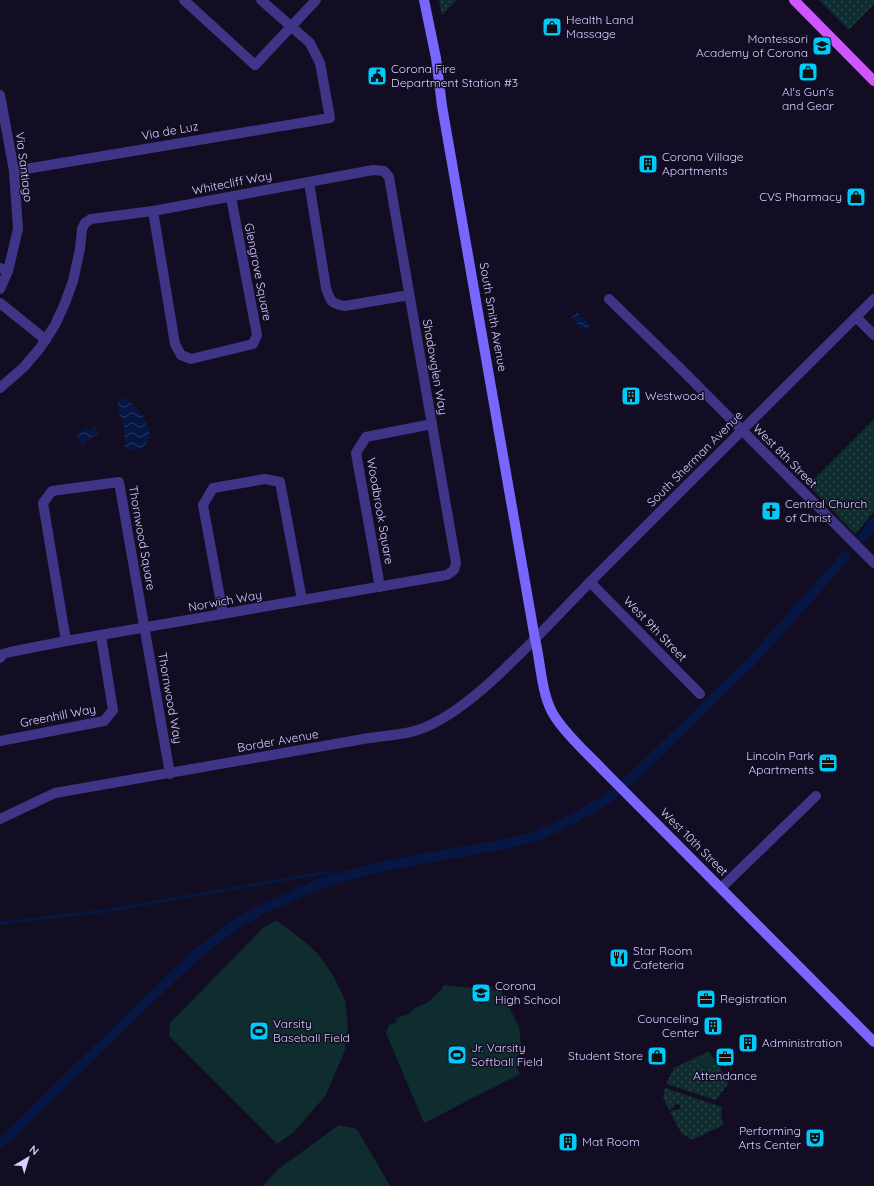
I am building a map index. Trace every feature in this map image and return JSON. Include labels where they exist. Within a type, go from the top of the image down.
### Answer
[{"type":"main road","name":"South Smith Avenue","points":[[424,0],[436,58],[442,106],[535,639]]},
{"type":"main road","points":[[794,0],[874,81]]},
{"type":"main road","name":"West 10th Street","points":[[535,639],[547,698],[554,716],[570,735],[626,793],[874,1042]]},
{"type":"street","points":[[184,0],[255,65],[316,0]]},
{"type":"street","points":[[261,0],[292,27]]},
{"type":"street","name":"Via de Luz","points":[[14,171],[330,118],[320,63],[310,43],[292,27]]},
{"type":"street","name":"Via Santiago","points":[[0,95],[14,171],[18,229],[4,270],[0,289]]},
{"type":"street","name":"Whitecliff Way","points":[[46,340],[65,303],[73,281],[80,249],[82,229],[85,223],[91,219],[153,211],[373,170],[384,171]]},
{"type":"street","name":"Shadowglen Way","points":[[384,171],[389,177],[456,563],[454,570]]},
{"type":"street","points":[[309,182],[329,299],[336,305],[345,306],[409,295]]},
{"type":"street","name":"Glengrove Square","points":[[153,211],[175,344],[181,355],[191,359],[253,344],[257,335],[231,197]]},
{"type":"street","name":"West 8th Street","points":[[609,299],[874,563]]},
{"type":"street","name":"South Sherman Avenue","points":[[535,639],[590,582],[874,299]]},
{"type":"street","points":[[0,303],[46,340],[24,368],[0,388]]},
{"type":"street","points":[[856,317],[874,335]]},
{"type":"street","name":"Woodbrook Square","points":[[380,587],[356,453],[366,437],[432,424]]},
{"type":"street","points":[[223,614],[203,506],[213,488],[265,479],[280,482],[302,600]]},
{"type":"street","name":"Thornwood Square","points":[[66,641],[43,503],[52,491],[119,482],[145,628]]},
{"type":"street","name":"Norwich Way","points":[[0,658],[3,654],[10,652],[66,641],[447,575],[454,570]]},
{"type":"street","name":"West 9th Street","points":[[590,582],[700,694]]},
{"type":"street","name":"Thornwood Way","points":[[145,628],[170,774]]},
{"type":"street","name":"Greenhill Way","points":[[0,741],[104,721],[113,710],[101,636]]},
{"type":"street","name":"Border Avenue","points":[[0,819],[55,793],[368,738],[412,732],[443,719],[468,701],[535,639]]},
{"type":"street","points":[[721,888],[816,796]]},
{"type":"green space","points":[[439,0],[457,0],[442,15]]},
{"type":"green space","points":[[819,0],[874,0],[874,4],[849,30]]},
{"type":"green space","points":[[874,419],[874,512],[855,534],[808,485]]},
{"type":"green space","name":"Varsity Baseball Field","points":[[276,920],[317,953],[334,977],[345,1000],[348,1026],[345,1050],[326,1095],[293,1133],[277,1144],[169,1036],[170,1023],[263,928]]},
{"type":"green space","name":"Jr. Varsity Softball Field","points":[[444,985],[501,991],[519,1027],[522,1053],[516,1057],[519,1063],[516,1066],[520,1074],[424,1123],[386,1033],[389,1025],[397,1022],[395,1019],[410,1013],[415,1008],[427,1003],[441,990]]},
{"type":"green space","points":[[709,1051],[716,1062],[715,1064],[709,1066],[702,1066],[696,1059]]},
{"type":"green space","points":[[697,1057],[698,1062],[704,1067],[718,1063],[728,1084],[716,1100],[666,1084],[674,1068]]},
{"type":"green space","points":[[665,1088],[722,1107],[721,1116],[723,1125],[692,1140],[682,1134],[670,1112],[678,1110],[680,1105],[675,1104],[673,1108],[669,1110],[663,1097]]},
{"type":"green space","points":[[339,1125],[357,1129],[390,1186],[263,1186],[277,1170]]},
{"type":"water","points":[[577,312],[590,325],[584,331],[571,318]]},
{"type":"water","points":[[121,398],[128,400],[135,406],[141,413],[149,430],[149,439],[146,445],[138,449],[129,450],[126,449],[125,446],[124,426],[118,408]]},
{"type":"water","points":[[95,426],[99,433],[82,444],[76,434],[88,427],[89,430]]},
{"type":"waterway","points":[[863,537],[874,523]]},
{"type":"waterway","points":[[0,1144],[191,959],[230,928],[260,910],[322,883],[379,867],[531,838],[557,827],[607,799],[635,775],[752,661],[846,556]]},
{"type":"waterway","points":[[0,923],[105,911],[321,873],[349,876]]},
{"type":"place","name":"Health Land Massage","points":[[552,27]]},
{"type":"place","name":"Montessori Academy of Corona","points":[[822,46]]},
{"type":"place","name":"Al's Gun's and Gear","points":[[808,72]]},
{"type":"place","name":"Corona Fire Department Station #3","points":[[377,76]]},
{"type":"place","name":"Corona Village Apartments","points":[[648,164]]},
{"type":"place","name":"CVS Pharmacy","points":[[856,197]]},
{"type":"place","name":"Westwood","points":[[631,396]]},
{"type":"place","name":"Central Church of Christ","points":[[771,511]]},
{"type":"place","name":"Lincoln Park Apartments","points":[[828,763]]},
{"type":"place","name":"Star Room Cafeteria","points":[[619,958]]},
{"type":"place","name":"Corona High School","points":[[481,993]]},
{"type":"place","name":"Registration","points":[[706,999]]},
{"type":"place","name":"Counceling Center","points":[[713,1026]]},
{"type":"place","name":"Varsity Baseball Field","points":[[259,1031]]},
{"type":"place","name":"Administration","points":[[748,1043]]},
{"type":"place","name":"Jr. Varsity Softball Field","points":[[457,1055]]},
{"type":"place","name":"Student Store","points":[[657,1056]]},
{"type":"place","name":"Attendance","points":[[725,1057]]},
{"type":"place","name":"Performing Arts Center","points":[[815,1138]]},
{"type":"place","name":"Mat Room","points":[[568,1142]]}]
